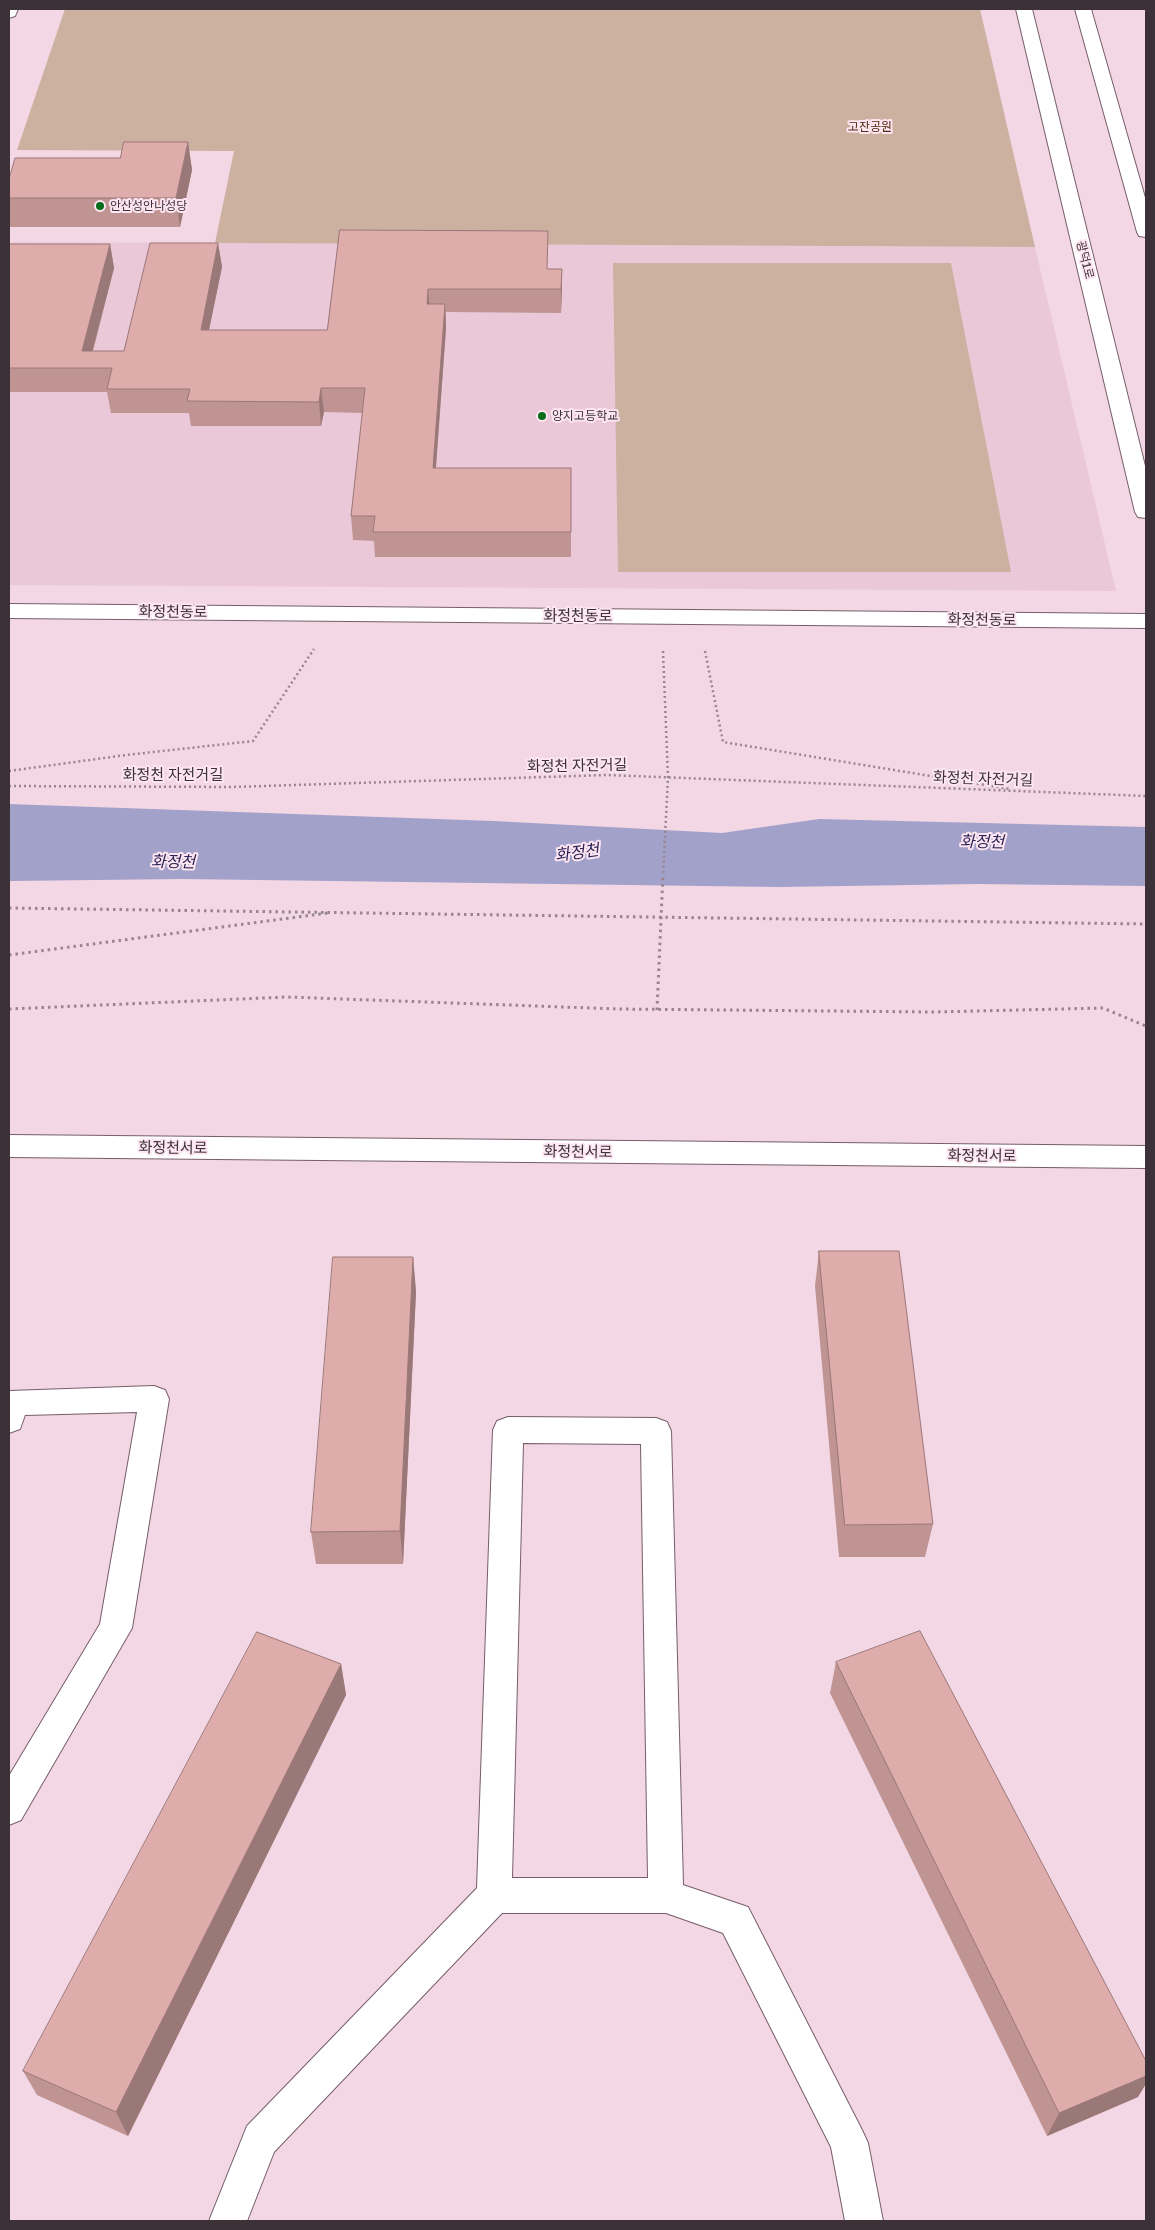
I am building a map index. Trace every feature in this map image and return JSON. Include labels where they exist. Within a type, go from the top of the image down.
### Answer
[{"type":"street","name":"광덕1로","points":[[1024,9],[1146,512]]},
{"type":"street","points":[[1082,9],[1146,232]]},
{"type":"street","name":"화정천동로","points":[[9,611],[1146,621]]},
{"type":"street","name":"화정천서로","points":[[9,1146],[1146,1157]]},
{"type":"street","points":[[9,1420],[12,1402],[154,1399],[116,1628],[9,1808]]},
{"type":"street","points":[[228,2221],[260,2139],[494,1895],[508,1430],[656,1431],[666,1896]]},
{"type":"street","points":[[494,1895],[666,1896],[735,1920],[849,2143],[864,2221]]},
{"type":"path","points":[[9,771],[126,755],[253,741],[338,614]]},
{"type":"path","points":[[657,1010],[663,916],[668,778],[662,617]]},
{"type":"path","points":[[698,617],[723,742],[1025,792]]},
{"type":"path","name":"화정천 자전거길","points":[[9,786],[232,787],[607,775],[1146,796]]},
{"type":"path","points":[[9,908],[340,911],[1146,924]]},
{"type":"path","points":[[9,956],[340,911]]},
{"type":"path","points":[[9,1009],[287,997],[657,1010],[934,1012],[1103,1008],[1146,1026]]},
{"type":"shaded area","name":"양지고등학교","points":[[9,242],[1035,247],[1116,591],[9,585]]},
{"type":"green space","name":"고잔공원","points":[[65,9],[980,9],[1035,247],[215,243],[234,151],[17,150]]},
{"type":"green space","points":[[613,263],[951,263],[1011,572],[618,572]]},
{"type":"water","name":"화정천","points":[[9,804],[494,821],[722,833],[819,819],[1146,827],[1146,886],[977,884],[778,887],[183,879],[9,881]]},
{"type":"building","points":[[124,142],[188,142],[176,198],[9,198],[9,179],[15,158],[120,158]]},
{"type":"building","points":[[340,230],[548,231],[547,269],[562,269],[561,289],[428,289],[427,304],[445,304],[433,468],[571,468],[571,532],[373,532],[375,516],[351,516],[365,388],[321,388],[319,402],[187,401],[190,389],[107,389],[112,368],[9,368],[9,244],[110,244],[82,351],[124,351],[150,243],[218,243],[201,330],[327,330]]},
{"type":"building","points":[[819,1251],[899,1251],[933,1524],[845,1525]]},
{"type":"building","points":[[333,1257],[413,1257],[400,1531],[311,1532]]},
{"type":"building","points":[[920,1631],[1146,2061],[1146,2076],[1059,2113],[836,1662]]},
{"type":"building","points":[[257,1632],[341,1664],[116,2112],[23,2071]]},
{"type":"place","name":"안산성안나성당","points":[[100,206]]},
{"type":"place","name":"양지고등학교","points":[[542,416]]}]
